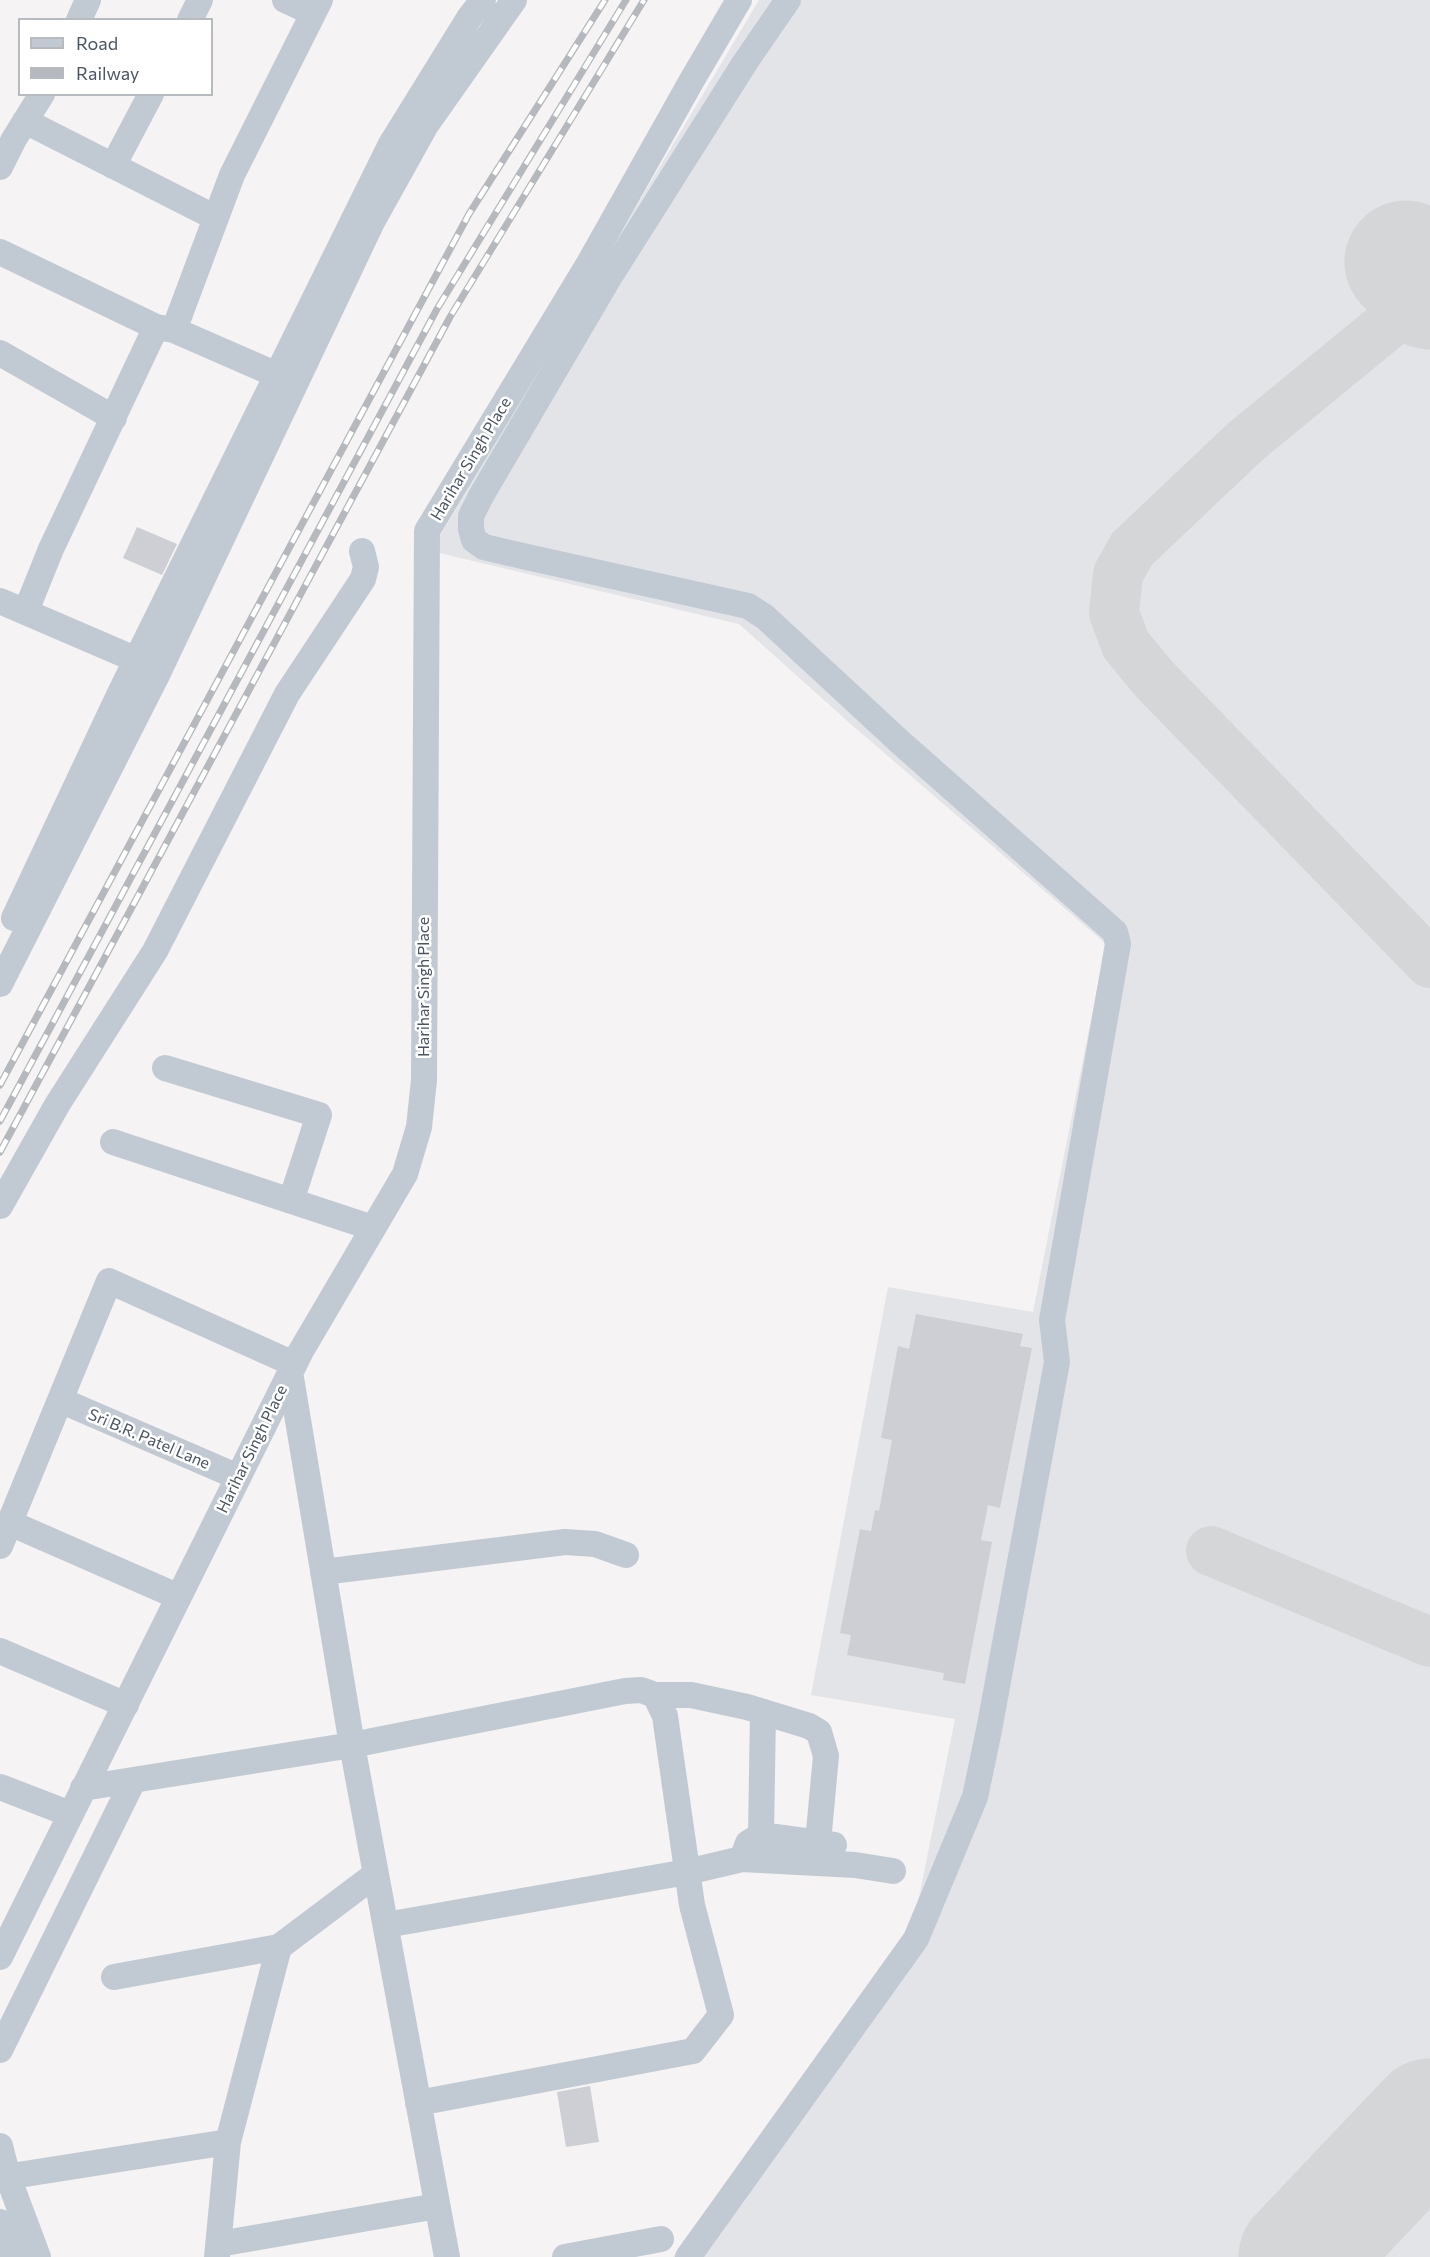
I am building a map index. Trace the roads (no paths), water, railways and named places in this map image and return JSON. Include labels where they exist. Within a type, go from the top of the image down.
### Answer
[{"type":"street","points":[[81,18],[88,0]]},
{"type":"street","points":[[190,18],[200,0]]},
{"type":"street","points":[[26,611],[51,549],[114,418],[165,329],[216,218],[232,175],[317,7],[285,0]]},
{"type":"street","points":[[0,949],[137,660],[391,144],[469,18],[483,0]]},
{"type":"street","points":[[0,984],[158,673],[372,222],[426,125],[514,0]]},
{"type":"street","name":"Harihar Singh Place","points":[[0,1958],[292,1368],[405,1174],[419,1127],[424,1080],[427,531],[588,265],[739,0]]},
{"type":"street","points":[[688,2257],[916,1939],[975,1797],[992,1719],[1057,1362],[1053,1313],[1118,944],[1115,932],[900,742],[765,617],[748,606],[484,547],[474,540],[471,516],[481,496],[610,276],[740,71],[788,0]]},
{"type":"street","points":[[0,167],[41,96]]},
{"type":"street","points":[[114,166],[150,96]]},
{"type":"street","points":[[25,121],[216,218]]},
{"type":"street","points":[[0,252],[165,329],[277,375]]},
{"type":"street","points":[[0,353],[114,418]]},
{"type":"street","points":[[0,1206],[57,1105],[154,951],[287,694],[363,579],[366,567],[362,551]]},
{"type":"street","points":[[0,601],[137,660]]},
{"type":"street","points":[[165,1068],[319,1115],[291,1201]]},
{"type":"street","points":[[113,1142],[374,1228]]},
{"type":"street","points":[[179,1597],[5,1534],[109,1281],[292,1368],[352,1745],[447,2257]]},
{"type":"street","name":"Sri B.R. Patel Lane","points":[[60,1400],[238,1477]]},
{"type":"street","points":[[323,1572],[565,1542],[595,1544],[626,1555]]},
{"type":"street","points":[[0,1651],[126,1705]]},
{"type":"street","points":[[83,1788],[352,1745],[625,1691],[641,1690],[655,1695],[691,1695],[763,1712],[809,1726],[819,1732],[824,1743],[826,1770],[818,1842]]},
{"type":"street","points":[[418,2103],[693,2051],[722,2015],[692,1905],[665,1716],[655,1695]]},
{"type":"street","points":[[761,1835],[763,1712]]},
{"type":"street","points":[[0,2050],[133,1781]]},
{"type":"street","points":[[0,1787],[70,1814]]},
{"type":"street","points":[[742,1859],[748,1842],[761,1835],[831,1844],[843,1850],[855,1866]]},
{"type":"street","points":[[386,1925],[687,1872],[742,1859],[855,1866],[893,1871]]},
{"type":"street","points":[[114,1977],[279,1947],[376,1874]]},
{"type":"street","points":[[279,1947],[228,2142],[218,2250],[437,2206]]},
{"type":"street","points":[[4,2178],[228,2142]]},
{"type":"street","points":[[0,2146],[4,2178],[38,2257]]},
{"type":"street","points":[[0,2222],[14,2257]]},
{"type":"street","points":[[565,2257],[661,2239]]},
{"type":"railway","points":[[0,1085],[469,214],[605,0]]},
{"type":"railway","points":[[0,1121],[437,309],[626,0]]},
{"type":"railway","points":[[0,1152],[450,317],[644,0]]}]
